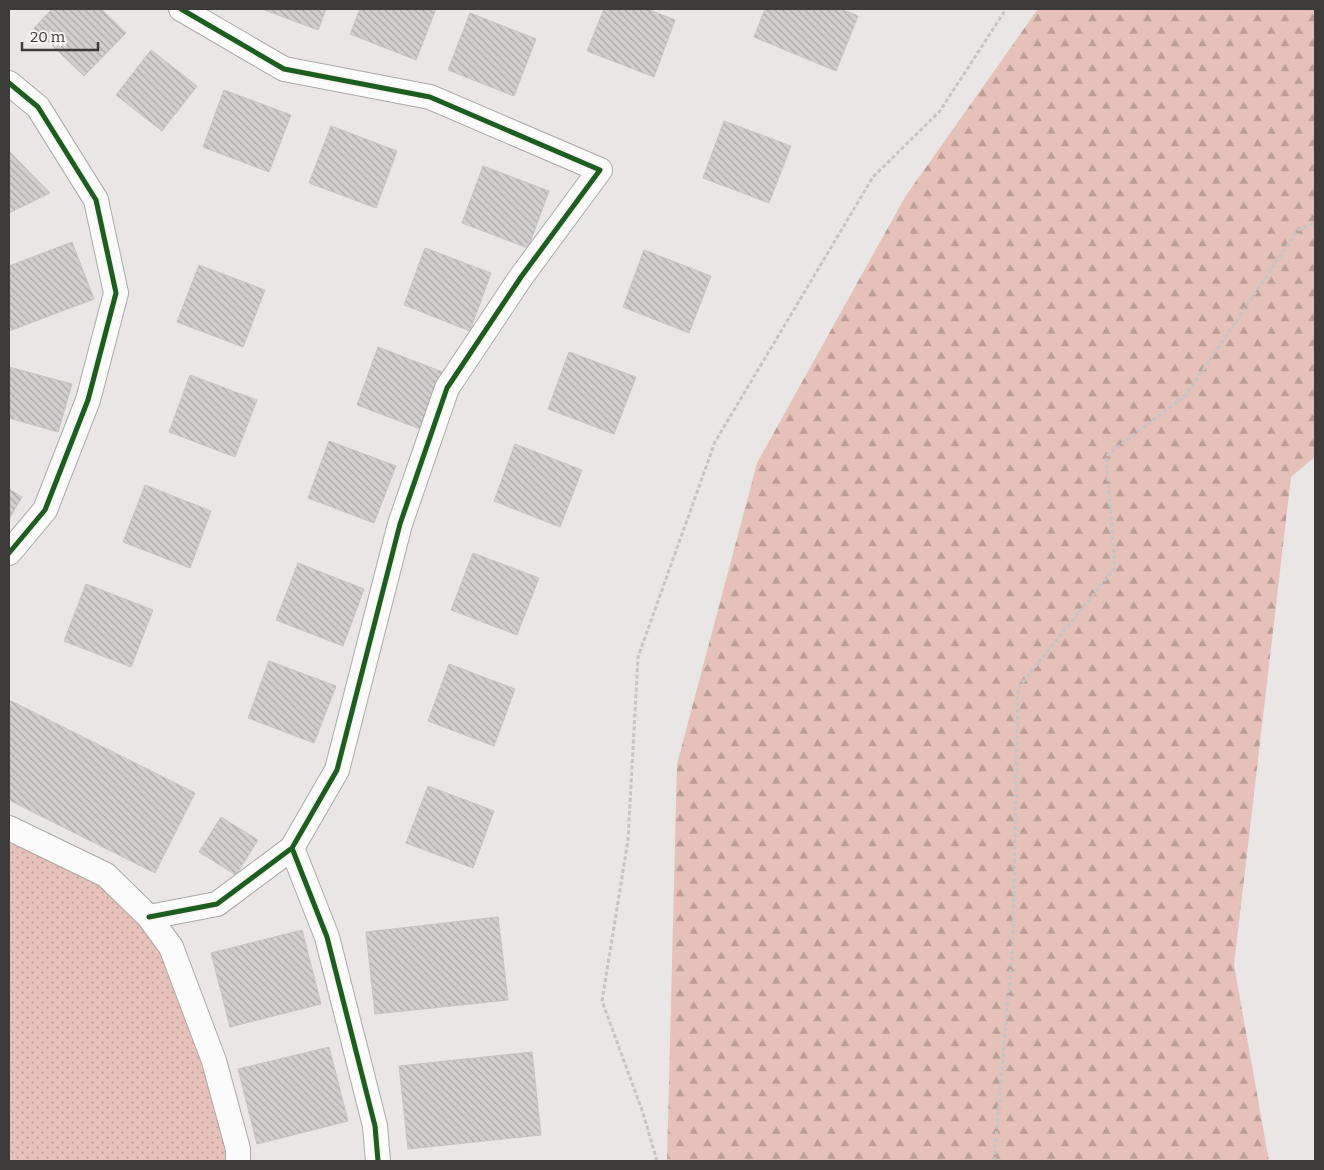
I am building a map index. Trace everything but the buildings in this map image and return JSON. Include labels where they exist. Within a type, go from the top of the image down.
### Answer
[{"type":"street","points":[[149,917],[217,904],[292,848],[337,770],[400,524],[447,388],[521,277],[600,170],[430,97],[284,69],[181,9]]},
{"type":"street","points":[[9,83],[38,107],[96,200],[116,293],[88,400],[45,510],[9,553]]},
{"type":"street","points":[[9,828],[106,874],[149,917],[171,947],[214,1061],[238,1149],[238,1161]]},
{"type":"street","points":[[292,848],[327,937],[375,1126],[378,1161]]},
{"type":"path","points":[[657,1161],[643,1113],[602,1001],[628,840],[638,657],[715,442],[873,177],[940,111],[1006,9]]},
{"type":"path","points":[[994,1161],[1012,943],[1018,688],[1115,568],[1106,456],[1186,395],[1298,230],[1315,223]]},
{"type":"green space","points":[[1038,9],[1315,9],[1315,457],[1291,477],[1234,965],[1269,1161],[667,1161],[677,764],[757,463],[905,197]]},
{"type":"green space","points":[[9,828],[106,875],[171,947],[238,1161],[9,1161]]},
{"type":"cycle path","points":[[149,917],[217,904],[292,848],[337,770],[400,524],[447,388],[521,277],[600,170],[430,97],[284,69],[181,9]]},
{"type":"cycle path","points":[[9,83],[38,107],[96,200],[116,293],[88,400],[45,510],[9,553]]},
{"type":"cycle path","points":[[292,848],[327,937],[375,1126],[378,1161]]}]
